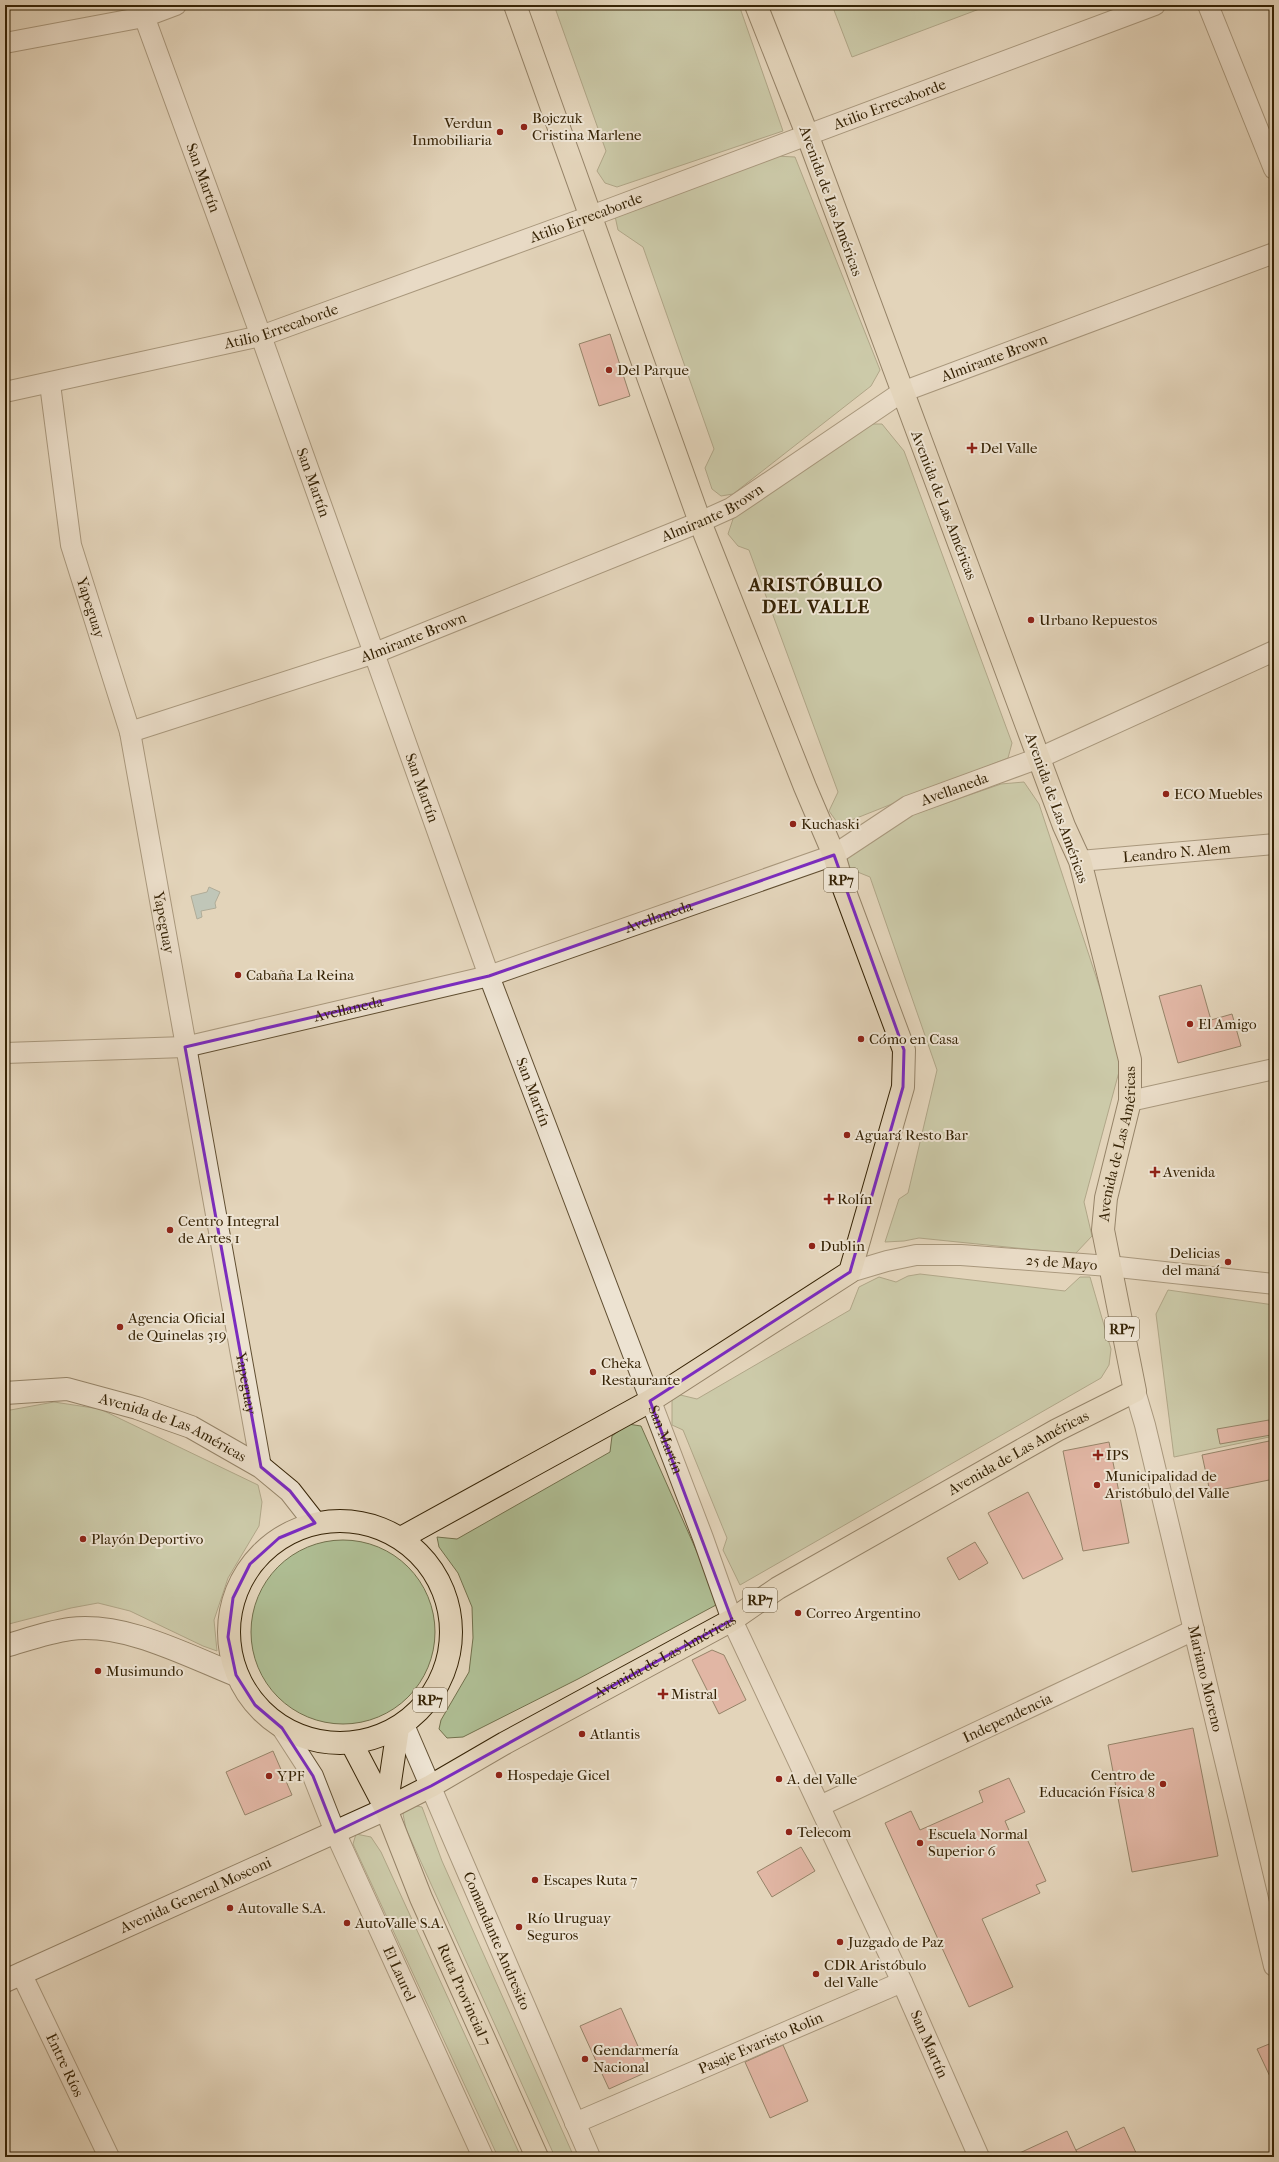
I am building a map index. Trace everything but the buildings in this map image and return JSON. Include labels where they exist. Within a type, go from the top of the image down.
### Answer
[{"type":"main road","name":"RP7","points":[[515,5],[700,522],[804,787],[834,855],[844,889],[904,1050],[903,1087],[850,1272]]},
{"type":"main road","name":"Avenida de Las Américas","points":[[386,1809],[431,1786],[732,1620],[792,1580],[1057,1430],[1135,1391],[1103,1230],[1106,1198],[1130,1101],[1130,1060],[1080,861],[1064,826],[807,134],[756,5]]},
{"type":"main road","points":[[401,1538],[650,1401],[850,1272]]},
{"type":"main road","name":"Avenida de Las Américas","points":[[5,1393],[67,1389],[137,1408],[191,1427],[261,1467],[290,1491],[315,1523]]},
{"type":"main road","name":"RP7","points":[[344,1520],[374,1526],[401,1538],[428,1563],[432,1569],[446,1595],[453,1632],[447,1668],[430,1701],[401,1726],[378,1738],[352,1744],[316,1742],[282,1728],[255,1706],[236,1675],[228,1637],[233,1598],[250,1564],[279,1538],[315,1523],[344,1520]]},
{"type":"main road","points":[[5,1646],[70,1629],[115,1630],[166,1647],[236,1675]]},
{"type":"main road","name":"Ruta Provincial 7","points":[[386,1809],[401,1726]]},
{"type":"main road","name":"Ruta Provincial 7","points":[[352,1744],[386,1809],[421,1898],[537,2157]]},
{"type":"main road","name":"Avenida General Mosconi","points":[[13,1977],[386,1809]]},
{"type":"street","points":[[5,44],[142,11],[176,5]]},
{"type":"street","name":"Atilio Errecaborde","points":[[5,392],[50,384],[261,336],[591,216],[1155,5]]},
{"type":"street","points":[[1208,5],[1274,169]]},
{"type":"street","name":"San Martín","points":[[142,11],[375,652],[489,976],[732,1620],[902,1982],[979,2157]]},
{"type":"street","name":"Almirante Brown","points":[[130,732],[375,652],[700,522],[731,508],[902,392],[1274,253]]},
{"type":"street","name":"Yapeguay","points":[[50,384],[71,546],[130,732],[261,1467]]},
{"type":"street","name":"Avellaneda","points":[[5,1053],[185,1047],[489,976],[834,855],[908,806],[1039,758],[1274,651]]},
{"type":"street","name":"Leandro N. Alem","points":[[1080,861],[1274,844]]},
{"type":"street","points":[[1130,1101],[1274,1069]]},
{"type":"street","name":"25 de Mayo","points":[[850,1272],[888,1261],[934,1254],[1109,1266],[1274,1284]]},
{"type":"street","name":"Mariano Moreno","points":[[1135,1391],[1145,1425],[1274,1966]]},
{"type":"street","name":"Independencia","points":[[820,1806],[1194,1630]]},
{"type":"street","name":"Comandante Andresito","points":[[401,1726],[431,1786],[590,2157]]},
{"type":"street","name":"El Laurel","points":[[282,1728],[313,1776],[334,1832],[483,2157]]},
{"type":"street","name":"Entre Ríos","points":[[13,1977],[109,2157]]},
{"type":"street","name":"Pasaje Evaristo Rolin","points":[[575,2123],[902,1982]]},
{"type":"highlighted area","points":[[834,855],[904,1050],[903,1087],[850,1272],[650,1401],[732,1620],[431,1786],[335,1832],[313,1776],[282,1728],[255,1705],[236,1675],[228,1637],[233,1598],[250,1564],[279,1538],[315,1523],[290,1491],[261,1467],[185,1047],[489,976]]},
{"type":"green space","points":[[554,5],[739,5],[783,131],[617,187],[605,183],[597,171],[606,151]]},
{"type":"green space","points":[[832,5],[990,5],[852,57]]},
{"type":"green space","points":[[776,156],[795,157],[880,370],[871,386],[733,494],[721,496],[712,489],[705,468],[714,449],[643,247],[618,230],[615,216]]},
{"type":"green space","points":[[867,424],[882,424],[904,451],[1012,743],[1008,758],[839,825],[829,811],[838,792],[749,550],[738,546],[728,534],[734,516]]},
{"type":"green space","points":[[1024,782],[1039,804],[1120,1049],[1120,1068],[1084,1202],[1092,1236],[1075,1254],[919,1238],[904,1241],[885,1242],[899,1199],[908,1193],[937,1070],[870,877],[850,869],[846,856],[863,832],[1001,784]]},
{"type":"green space","points":[[920,1274],[1065,1291],[1080,1277],[1090,1277],[1111,1349],[1109,1365],[1101,1378],[740,1585],[723,1550],[727,1538],[683,1430],[672,1425],[672,1393],[697,1399],[850,1310],[859,1287],[879,1277],[896,1282],[908,1276]]},
{"type":"green space","points":[[1168,1290],[1274,1305],[1274,1436],[1174,1457],[1156,1314]]},
{"type":"green space","points":[[54,1402],[100,1409],[258,1485],[262,1502],[259,1526],[228,1578],[214,1620],[217,1651],[203,1646],[130,1611],[98,1603],[71,1608],[5,1625],[5,1411]]},
{"type":"green space","points":[[628,1424],[641,1426],[713,1588],[716,1605],[578,1679],[463,1737],[447,1738],[439,1729],[441,1720],[469,1672],[473,1638],[472,1607],[458,1573],[439,1547],[437,1537],[457,1539],[610,1452],[612,1436]]},
{"type":"green space","points":[[343,1540],[361,1542],[378,1547],[394,1556],[408,1567],[419,1581],[428,1597],[433,1614],[435,1632],[433,1650],[428,1667],[419,1683],[408,1697],[394,1708],[378,1717],[361,1722],[343,1724],[325,1722],[308,1717],[292,1708],[278,1697],[267,1683],[258,1667],[253,1650],[251,1632],[253,1614],[258,1597],[267,1581],[278,1567],[292,1556],[308,1547],[325,1542]]},
{"type":"green space","points":[[410,1805],[422,1807],[442,1861],[574,2157],[555,2157],[406,1829],[403,1814]]},
{"type":"green space","points":[[356,1834],[371,1837],[381,1852],[521,2157],[498,2157],[353,1844]]},
{"type":"water","points":[[209,887],[220,892],[215,903],[216,908],[201,911],[202,917],[197,919],[191,896],[207,892]]},
{"type":"place","name":"Bojczuk Cristina Marlene","points":[[524,127]]},
{"type":"place","name":"Verdun Inmobiliaria","points":[[500,132]]},
{"type":"place","name":"Del Parque","points":[[609,370]]},
{"type":"place","name":"Del Valle","points":[[972,448]]},
{"type":"place","name":"Urbano Repuestos","points":[[1031,620]]},
{"type":"place","name":"ECO Muebles","points":[[1166,794]]},
{"type":"place","name":"Kuchaski","points":[[793,824]]},
{"type":"place","name":"Cabaña La Reina","points":[[238,975]]},
{"type":"place","name":"El Amigo","points":[[1190,1024]]},
{"type":"place","name":"Cómo en Casa","points":[[861,1039]]},
{"type":"place","name":"Aguará Resto Bar","points":[[847,1135]]},
{"type":"place","name":"Avenida","points":[[1155,1172]]},
{"type":"place","name":"Rolín","points":[[829,1199]]},
{"type":"place","name":"Centro Integral de Artes 1","points":[[170,1230]]},
{"type":"place","name":"Dublin","points":[[812,1246]]},
{"type":"place","name":"Delicias del maná","points":[[1228,1262]]},
{"type":"place","name":"Agencia Oficial de Quinelas 319","points":[[120,1327]]},
{"type":"place","name":"Cheka Restaurante","points":[[593,1372]]},
{"type":"place","name":"IPS","points":[[1098,1455]]},
{"type":"place","name":"Municipalidad de Aristóbulo del Valle","points":[[1097,1485]]},
{"type":"place","name":"Playón Deportivo","points":[[83,1539]]},
{"type":"place","name":"Correo Argentino","points":[[798,1613]]},
{"type":"place","name":"Musimundo","points":[[98,1671]]},
{"type":"place","name":"Mistral","points":[[663,1694]]},
{"type":"place","name":"Atlantis","points":[[582,1734]]},
{"type":"place","name":"Hospedaje Gicel","points":[[499,1775]]},
{"type":"place","name":"YPF","points":[[269,1776]]},
{"type":"place","name":"A. del Valle","points":[[779,1779]]},
{"type":"place","name":"Centro de Educación Física 8","points":[[1163,1784]]},
{"type":"place","name":"Telecom","points":[[789,1832]]},
{"type":"place","name":"Escuela Normal Superior 6","points":[[920,1843]]},
{"type":"place","name":"Escapes Ruta 7","points":[[535,1880]]},
{"type":"place","name":"Autovalle S.A.","points":[[230,1908]]},
{"type":"place","name":"AutoValle S.A.","points":[[347,1923]]},
{"type":"place","name":"Río Uruguay Seguros","points":[[519,1927]]},
{"type":"place","name":"Juzgado de Paz","points":[[840,1942]]},
{"type":"place","name":"CDR Aristóbulo del Valle","points":[[816,1974]]},
{"type":"place","name":"Gendarmería Nacional","points":[[585,2059]]},
{"type":"district","name":"ARISTÓBULO DEL VALLE","points":[[816,596]]}]
